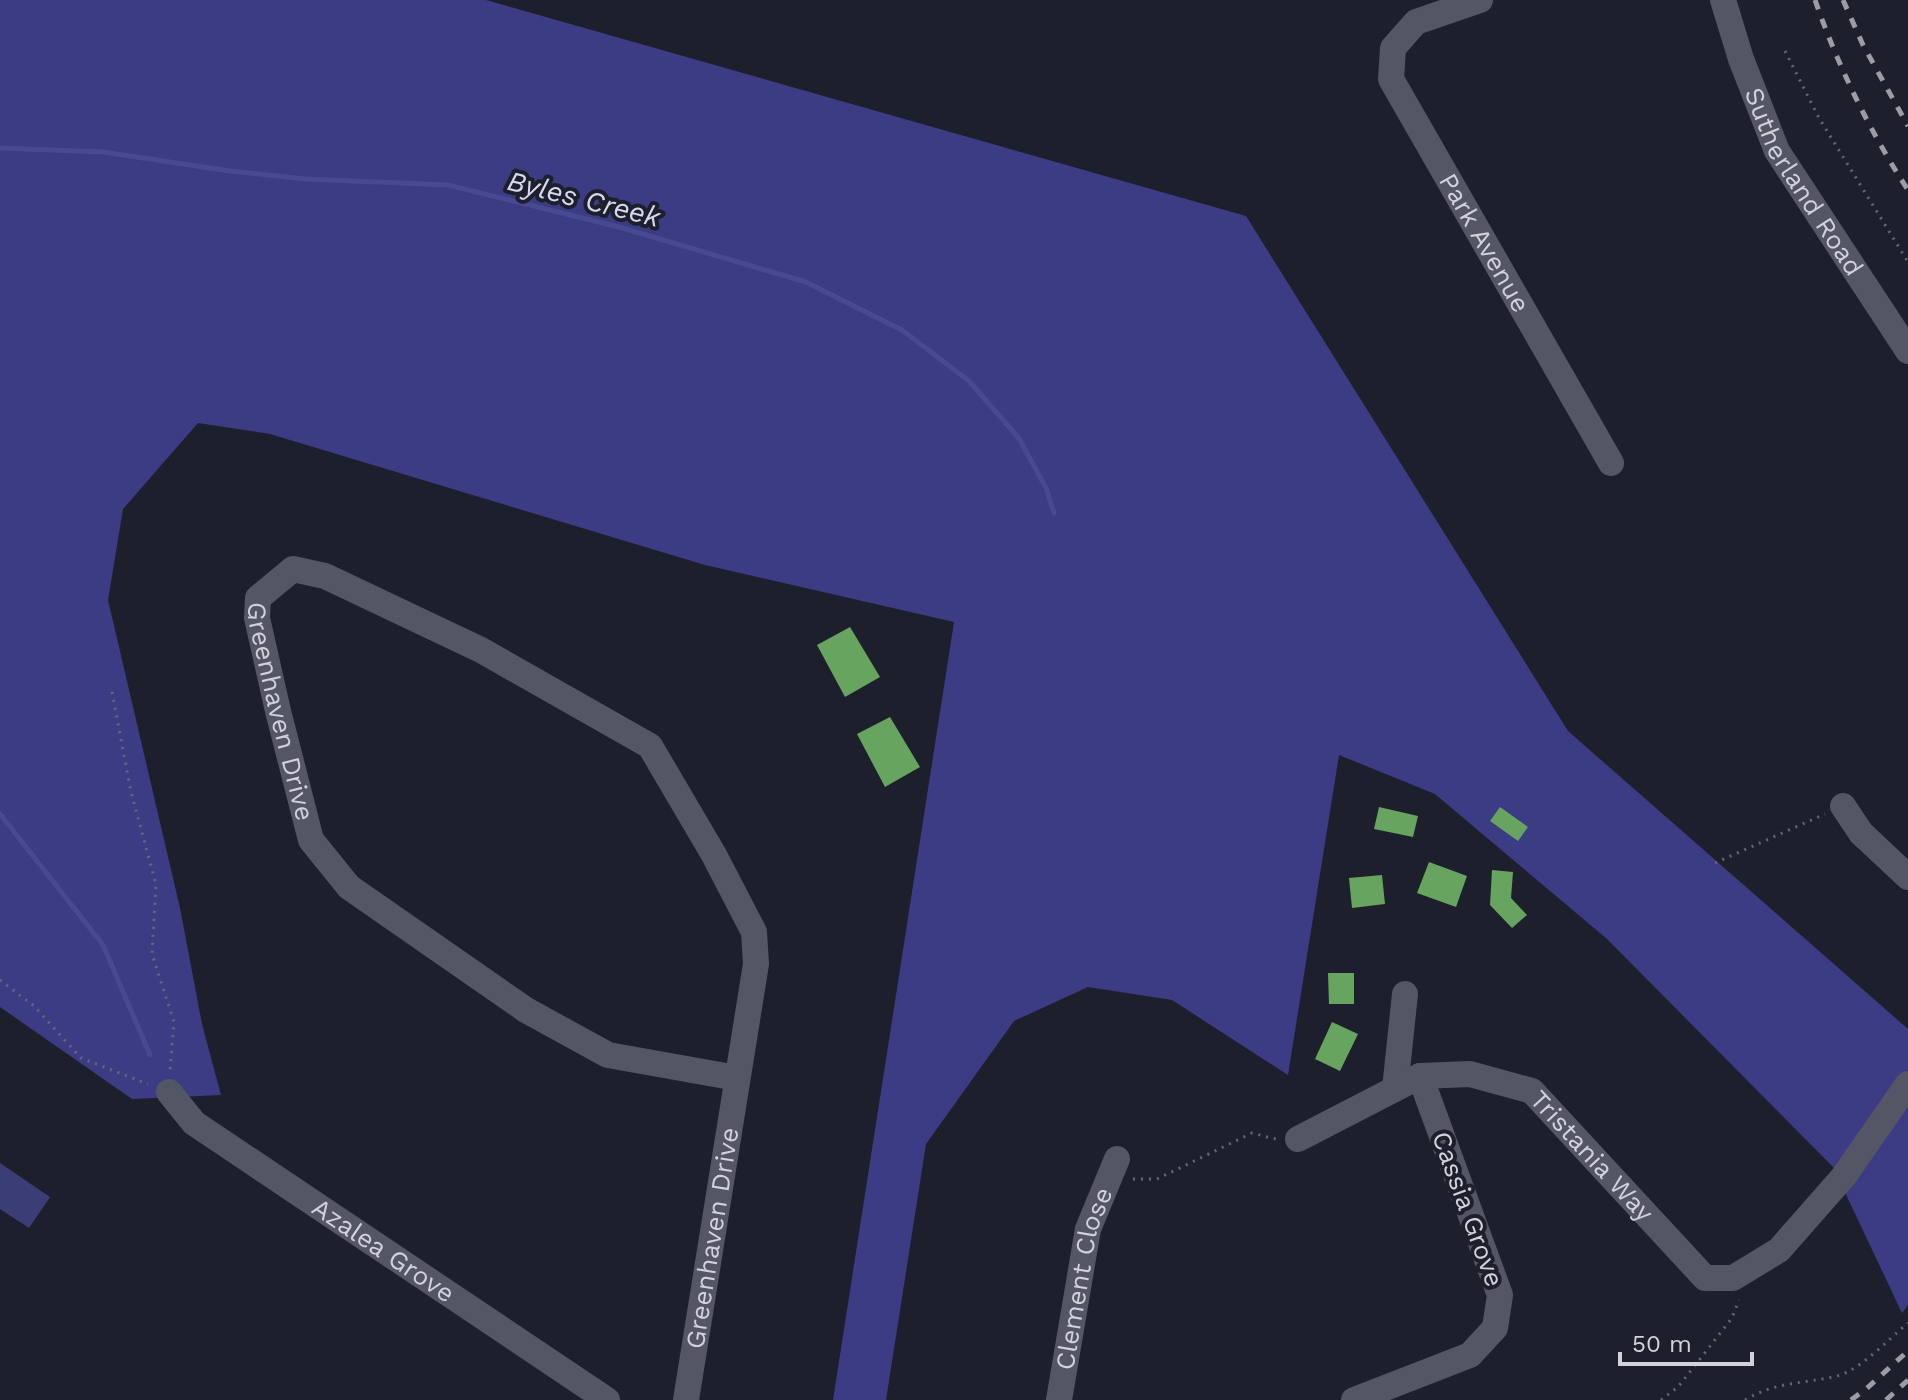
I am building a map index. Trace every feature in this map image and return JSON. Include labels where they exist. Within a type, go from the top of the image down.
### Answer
[{"type":"street","name":"Park Avenue","points":[[1480,0],[1416,22],[1393,48],[1391,79],[1611,463]]},
{"type":"street","name":"Sutherland Road","points":[[1723,0],[1741,59],[1777,151],[1908,351]]},
{"type":"street","name":"Greenhaven Drive","points":[[686,1400],[756,964],[754,932],[714,855],[650,746],[481,650],[325,576],[293,569],[258,598],[257,618],[311,840],[349,887],[526,1010],[608,1055],[737,1078]]},
{"type":"street","points":[[1843,806],[1861,833],[1908,877]]},
{"type":"street","points":[[1395,1089],[1405,994]]},
{"type":"street","name":"Tristania Way","points":[[1298,1139],[1420,1076],[1470,1074],[1532,1091],[1705,1278],[1741,1273]]},
{"type":"street","name":"Cassia Grove","points":[[1354,1400],[1470,1355],[1495,1328],[1500,1295],[1420,1076]]},
{"type":"street","points":[[1741,1273],[1779,1250],[1844,1176],[1908,1084]]},
{"type":"street","name":"Azalea Grove","points":[[169,1092],[194,1123],[602,1399]]},
{"type":"street","name":"Clement Close","points":[[1059,1400],[1088,1229],[1113,1169]]},
{"type":"path","points":[[1785,51],[1819,118],[1908,262]]},
{"type":"path","points":[[0,980],[34,1006],[81,1058],[169,1092],[174,1022],[152,954],[156,884],[131,792],[112,692]]},
{"type":"path","points":[[1715,863],[1843,806]]},
{"type":"path","points":[[1113,1169],[1157,1179],[1252,1133],[1271,1138],[1298,1139]]},
{"type":"path","points":[[1661,1400],[1678,1387],[1732,1318],[1741,1273]]},
{"type":"path","points":[[1745,1400],[1777,1385],[1840,1375],[1859,1364],[1908,1323]]},
{"type":"shaded area","points":[[0,0],[486,0],[1246,216],[1568,731],[1908,1029],[1908,1305],[1902,1313],[1833,1167],[1607,939],[1435,794],[1339,755],[1288,1075],[1172,1000],[1088,987],[1014,1021],[926,1144],[886,1400],[833,1400],[954,622],[705,565],[270,434],[198,423],[123,509],[108,600],[180,908],[202,1024],[221,1095],[132,1099],[0,1007]]},
{"type":"shaded area","points":[[0,1163],[50,1197],[29,1228],[0,1209]]},
{"type":"building","points":[[850,627],[880,677],[845,697],[817,645]]},
{"type":"building","points":[[890,717],[920,767],[885,787],[857,734]]},
{"type":"building","points":[[1379,807],[1418,816],[1413,837],[1374,829]]},
{"type":"building","points":[[1500,807],[1528,827],[1518,841],[1490,821]]},
{"type":"building","points":[[1429,862],[1467,876],[1456,907],[1417,893]]},
{"type":"building","points":[[1492,870],[1513,872],[1511,898],[1527,915],[1512,928],[1490,905]]},
{"type":"building","points":[[1382,875],[1385,904],[1352,908],[1349,878]]},
{"type":"building","points":[[1328,973],[1354,973],[1354,1004],[1329,1004]]},
{"type":"building","points":[[1332,1022],[1358,1034],[1340,1071],[1315,1059]]},
{"type":"waterway","name":"Byles Creek","points":[[0,148],[103,152],[306,179],[448,185],[619,227],[806,282],[902,330],[969,381],[1018,437],[1046,488],[1054,513]]},
{"type":"waterway","points":[[0,814],[103,945],[150,1055]]},
{"type":"railway","points":[[1815,0],[1856,98],[1908,190]]},
{"type":"railway","points":[[1843,0],[1863,45],[1908,126]]},
{"type":"railway","points":[[1851,1400],[1908,1351]]},
{"type":"railway","points":[[1886,1400],[1908,1380]]}]
